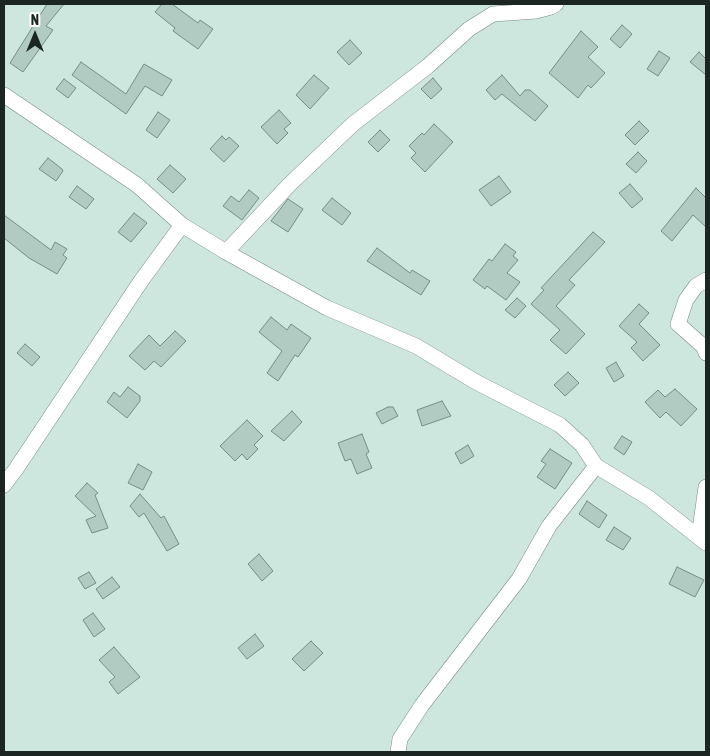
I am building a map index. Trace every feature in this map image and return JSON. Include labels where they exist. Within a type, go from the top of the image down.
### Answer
[{"type":"street","points":[[226,252],[289,185],[353,124],[428,66],[469,29],[493,14],[536,11],[556,4]]},
{"type":"street","points":[[4,95],[137,185],[182,225],[226,252],[327,308],[416,346],[476,382],[560,425],[582,445],[596,466],[649,498],[703,540]]},
{"type":"street","points":[[4,485],[141,281],[182,225]]},
{"type":"street","points":[[706,280],[696,286],[686,300],[678,324],[704,347],[706,352]]},
{"type":"street","points":[[398,752],[400,739],[422,705],[519,579],[549,526],[596,466]]},
{"type":"street","points":[[703,540],[706,487]]},
{"type":"building","points":[[47,4],[64,4],[46,26],[53,30],[23,72],[10,63]]},
{"type":"building","points":[[162,4],[172,4],[198,23],[200,20],[213,29],[198,49],[173,31],[175,28],[155,12]]},
{"type":"building","points":[[622,25],[632,34],[620,48],[610,39]]},
{"type":"building","points":[[581,31],[598,47],[588,57],[605,73],[591,88],[588,85],[578,98],[549,73]]},
{"type":"building","points":[[350,40],[362,53],[349,65],[337,52]]},
{"type":"building","points":[[659,51],[670,58],[658,76],[647,69]]},
{"type":"building","points":[[699,52],[706,59],[706,75],[690,62]]},
{"type":"building","points":[[81,62],[126,94],[144,64],[172,80],[162,96],[145,86],[126,114],[72,75]]},
{"type":"building","points":[[314,75],[329,88],[310,109],[296,95]]},
{"type":"building","points":[[502,75],[520,96],[525,90],[530,90],[548,106],[535,121],[502,94],[495,100],[486,90]]},
{"type":"building","points":[[433,78],[442,89],[431,99],[421,89]]},
{"type":"building","points":[[64,79],[76,88],[68,98],[56,89]]},
{"type":"building","points":[[279,110],[291,123],[284,129],[288,133],[277,144],[261,127]]},
{"type":"building","points":[[158,112],[170,120],[157,138],[146,130]]},
{"type":"building","points":[[639,121],[649,131],[635,145],[625,135]]},
{"type":"building","points":[[434,124],[453,142],[425,172],[411,158],[416,153],[409,146],[422,133],[424,135]]},
{"type":"building","points":[[380,130],[390,140],[378,152],[368,142]]},
{"type":"building","points":[[222,136],[226,140],[229,137],[239,146],[224,162],[210,149]]},
{"type":"building","points":[[638,152],[647,161],[636,173],[626,164]]},
{"type":"building","points":[[48,158],[63,171],[56,181],[39,169]]},
{"type":"building","points":[[170,165],[186,179],[173,193],[157,179]]},
{"type":"building","points":[[499,176],[511,192],[491,206],[479,190]]},
{"type":"building","points":[[630,184],[643,199],[632,208],[619,193]]},
{"type":"building","points":[[77,186],[94,199],[86,209],[69,197]]},
{"type":"building","points":[[696,188],[706,198],[706,227],[693,215],[672,241],[661,231]]},
{"type":"building","points":[[249,190],[259,198],[242,220],[223,206],[231,196],[239,202]]},
{"type":"building","points":[[332,198],[351,213],[342,225],[322,210]]},
{"type":"building","points":[[288,199],[303,209],[288,232],[271,221]]},
{"type":"building","points":[[134,213],[147,223],[131,242],[118,232]]},
{"type":"building","points":[[4,215],[51,250],[55,242],[67,249],[63,255],[67,258],[57,274],[29,258],[4,238]]},
{"type":"building","points":[[593,232],[605,242],[569,280],[575,285],[556,306],[585,334],[566,354],[550,340],[560,330],[531,304],[544,290],[541,288]]},
{"type":"building","points":[[505,244],[516,252],[513,256],[518,260],[507,273],[520,282],[506,300],[487,286],[485,289],[473,280],[489,259],[492,261]]},
{"type":"building","points":[[377,248],[410,273],[412,270],[430,281],[421,295],[367,261]]},
{"type":"building","points":[[517,298],[526,306],[515,318],[505,310]]},
{"type":"building","points":[[639,304],[649,313],[639,324],[660,345],[643,361],[631,348],[637,342],[619,326]]},
{"type":"building","points":[[271,317],[287,330],[291,324],[311,338],[298,357],[295,355],[278,381],[267,373],[282,351],[259,332]]},
{"type":"building","points":[[175,331],[186,341],[161,367],[154,361],[145,370],[129,356],[149,335],[160,346]]},
{"type":"building","points":[[25,344],[40,357],[32,366],[17,353]]},
{"type":"building","points":[[616,362],[624,376],[614,382],[606,368]]},
{"type":"building","points":[[568,372],[579,383],[565,396],[554,385]]},
{"type":"building","points":[[128,387],[140,396],[140,401],[127,418],[107,402],[114,392],[120,397]]},
{"type":"building","points":[[675,389],[697,409],[681,426],[666,412],[660,418],[645,402],[658,390],[665,397]]},
{"type":"building","points":[[442,401],[451,416],[422,426],[417,410]]},
{"type":"building","points":[[388,407],[393,407],[398,416],[382,424],[376,413]]},
{"type":"building","points":[[292,411],[302,422],[284,441],[271,431]]},
{"type":"building","points":[[247,420],[263,436],[254,445],[258,449],[247,460],[242,454],[235,461],[220,446]]},
{"type":"building","points":[[362,434],[369,452],[366,454],[372,468],[357,474],[351,459],[345,461],[338,443]]},
{"type":"building","points":[[622,436],[632,442],[624,455],[614,448]]},
{"type":"building","points":[[468,445],[474,456],[461,464],[455,453]]},
{"type":"building","points":[[550,449],[572,463],[555,489],[537,477],[546,464],[541,461]]},
{"type":"building","points":[[138,464],[152,472],[143,490],[128,483]]},
{"type":"building","points":[[87,483],[98,493],[95,495],[108,528],[92,533],[86,520],[96,516],[75,496]]},
{"type":"building","points":[[140,494],[161,518],[164,516],[179,544],[167,551],[144,513],[139,517],[130,506]]},
{"type":"building","points":[[587,501],[607,515],[599,528],[579,514]]},
{"type":"building","points":[[614,527],[631,538],[623,550],[606,540]]},
{"type":"building","points":[[259,554],[273,571],[262,581],[248,564]]},
{"type":"building","points":[[677,567],[704,580],[695,597],[669,584]]},
{"type":"building","points":[[89,572],[96,583],[85,589],[78,578]]},
{"type":"building","points":[[112,577],[120,587],[103,599],[96,589]]},
{"type":"building","points":[[93,613],[105,629],[94,637],[83,620]]},
{"type":"building","points":[[255,634],[264,646],[247,659],[238,648]]},
{"type":"building","points":[[311,641],[323,653],[304,671],[292,659]]},
{"type":"building","points":[[114,647],[140,677],[118,694],[109,682],[115,677],[99,660]]}]
